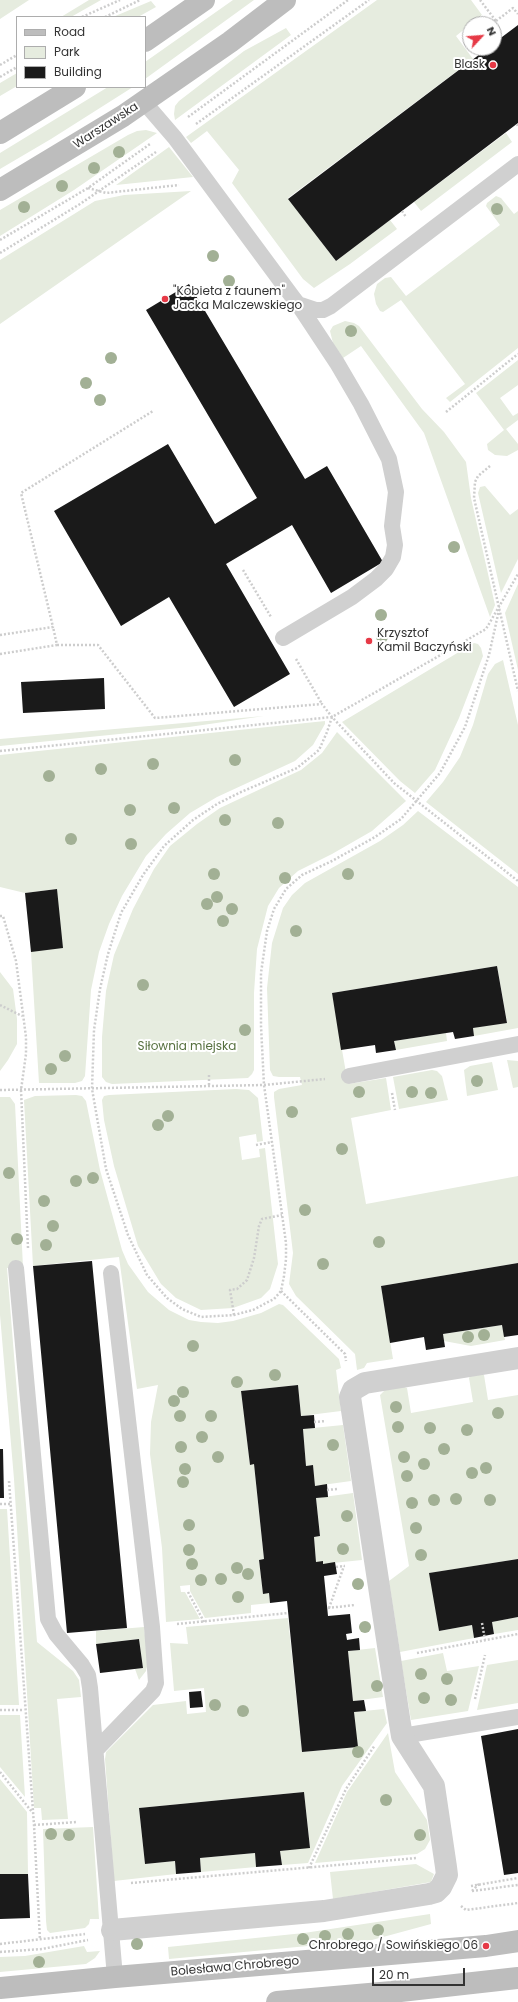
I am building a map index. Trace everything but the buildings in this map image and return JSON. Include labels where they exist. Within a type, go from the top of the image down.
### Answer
[{"type":"street","points":[[146,41],[204,0]]},
{"type":"street","name":"Warszawska","points":[[0,190],[83,142],[144,102],[230,42],[286,0]]},
{"type":"street","points":[[0,133],[73,88]]},
{"type":"street","points":[[112,1930],[294,1915],[436,1892],[444,1882],[447,1875],[434,1786],[401,1730],[350,1397],[353,1390],[365,1383],[518,1358]]},
{"type":"street","name":"Bolesława Chrobrego","points":[[0,1988],[479,1946],[518,1941]]},
{"type":"street","points":[[277,2002],[392,1992],[518,1978]]},
{"type":"lane","points":[[144,102],[175,138],[298,304],[316,310],[323,310],[331,306],[518,164]]},
{"type":"lane","points":[[283,638],[352,597],[376,579],[386,569],[393,556],[394,545],[392,526],[396,492],[389,459],[361,404],[337,363],[294,299]]},
{"type":"lane","points":[[349,1076],[518,1044]]},
{"type":"lane","points":[[16,1268],[48,1619],[56,1634],[82,1665],[88,1675],[96,1750],[115,1977]]},
{"type":"lane","points":[[96,1750],[153,1691],[156,1683],[152,1627],[111,1273]]},
{"type":"lane","points":[[401,1730],[469,1725],[518,1717]]},
{"type":"path","points":[[84,16],[120,0]]},
{"type":"path","points":[[107,16],[140,0]]},
{"type":"path","points":[[480,0],[492,16]]},
{"type":"path","points":[[502,17],[514,8],[518,14]]},
{"type":"path","points":[[0,66],[16,56]]},
{"type":"path","points":[[0,77],[16,68]]},
{"type":"path","points":[[88,188],[106,194],[185,184]]},
{"type":"path","points":[[446,412],[518,354]]},
{"type":"path","points":[[57,646],[21,493],[153,411]]},
{"type":"path","points":[[490,466],[478,476],[475,482],[474,498],[518,691]]},
{"type":"path","points":[[0,751],[332,717],[486,629],[499,610],[518,574]]},
{"type":"path","points":[[332,717],[319,750],[297,768],[217,804],[193,820],[164,846],[143,875],[121,913],[108,954],[100,989],[94,1030],[92,1089],[106,1169],[128,1235],[147,1275],[167,1298],[182,1309],[201,1317],[234,1315],[253,1310],[274,1299],[281,1290],[286,1259],[282,1215],[264,1085],[261,1026],[261,973],[267,931],[274,909],[286,889],[302,875],[332,861],[375,837],[401,819],[440,774],[465,727],[490,655],[499,610]]},
{"type":"path","points":[[0,635],[53,627]]},
{"type":"path","points":[[0,654],[57,646],[98,645],[155,718],[322,704],[332,717],[394,783],[416,802],[518,881]]},
{"type":"path","points":[[0,916],[3,916],[16,961],[26,1054],[21,1090],[28,1268],[16,1268]]},
{"type":"path","points":[[0,1005],[23,1016]]},
{"type":"path","points":[[209,1075],[209,1086]]},
{"type":"path","points":[[0,1090],[264,1085],[349,1076]]},
{"type":"path","points":[[256,1145],[272,1142]]},
{"type":"path","points":[[234,1315],[230,1290],[237,1289],[247,1280],[254,1258],[259,1226],[262,1220],[282,1215]]},
{"type":"path","points":[[281,1290],[345,1354],[352,1393]]},
{"type":"path","points":[[8,1474],[24,1710],[34,1825],[40,1940]]},
{"type":"path","points":[[0,1504],[10,1504]]},
{"type":"path","points":[[329,1608],[344,1566]]},
{"type":"path","points":[[188,1592],[204,1622]]},
{"type":"path","points":[[152,1627],[288,1613]]},
{"type":"path","points":[[482,1623],[485,1640]]},
{"type":"path","points":[[389,1658],[518,1634]]},
{"type":"path","points":[[469,1725],[485,1655]]},
{"type":"path","points":[[0,1710],[24,1710]]},
{"type":"path","points":[[309,1868],[346,1789],[388,1726],[401,1730]]},
{"type":"path","points":[[0,1772],[32,1812]]},
{"type":"path","points":[[34,1825],[102,1821]]},
{"type":"path","points":[[108,1886],[423,1858],[446,1867]]},
{"type":"path","points":[[436,1892],[518,1878]]},
{"type":"path","points":[[436,1892],[452,1893],[518,1885]]},
{"type":"path","points":[[457,1904],[466,1910],[518,1903]]},
{"type":"path","points":[[0,1944],[82,1935],[88,1933],[94,1925],[99,1924],[112,1930]]},
{"type":"path","points":[[0,1952],[42,1949],[84,1941],[112,1930]]},
{"type":"green space","points":[[0,0],[29,0],[0,19]]},
{"type":"green space","points":[[89,0],[101,0],[73,16],[63,16]]},
{"type":"green space","points":[[233,0],[254,0],[146,78],[146,61]]},
{"type":"green space","points":[[377,0],[471,0],[482,15],[462,16],[462,31],[456,36],[462,44],[462,56],[471,56],[473,59],[288,198],[336,261],[390,220],[397,229],[350,264],[314,288],[303,279],[232,183],[239,170],[207,131],[191,143],[186,137]]},
{"type":"green space","points":[[151,1],[156,7],[140,16],[115,16]]},
{"type":"green space","points":[[286,28],[291,35],[175,120],[175,106],[179,101],[244,51]]},
{"type":"green space","points":[[16,74],[16,87],[0,96],[0,83]]},
{"type":"green space","points":[[106,88],[131,88],[51,139],[0,169],[0,153]]},
{"type":"green space","points":[[146,130],[157,133],[74,190],[0,236],[0,210],[128,135],[137,131]]},
{"type":"green space","points":[[506,133],[512,142],[421,211],[414,202]]},
{"type":"green space","points":[[169,147],[193,177],[116,185]]},
{"type":"green space","points":[[191,191],[0,324],[0,260],[95,201],[124,195]]},
{"type":"green space","points":[[496,196],[501,198],[514,214],[518,211],[518,348],[450,402],[446,398],[465,384],[401,300],[383,312],[380,311],[376,304],[374,294],[377,284],[385,278],[391,277],[406,296],[500,225],[486,206],[487,203]]},
{"type":"green space","points":[[345,321],[359,326],[422,409],[444,432],[466,462],[471,498],[495,605],[490,617],[424,433],[361,346],[343,358],[333,343],[330,331],[333,326]]},
{"type":"green space","points":[[518,360],[518,385],[500,398],[513,416],[518,413],[518,420],[506,429],[518,444],[518,450],[507,456],[495,455],[488,450],[487,444],[504,430],[476,393]]},
{"type":"green space","points":[[485,486],[510,515],[518,509],[518,559],[501,593],[478,493],[480,487]]},
{"type":"green space","points":[[518,584],[518,670],[505,613]]},
{"type":"green space","points":[[474,643],[478,644],[481,648],[483,656],[459,718],[435,770],[415,793],[400,781],[342,722]]},
{"type":"green space","points":[[503,660],[518,725],[518,874],[426,802],[443,782],[460,757],[473,725],[488,674],[495,664]]},
{"type":"green space","points":[[264,716],[189,727],[0,746],[0,739]]},
{"type":"green space","points":[[325,721],[325,724],[313,745],[295,761],[217,797],[190,813],[166,834],[146,856],[122,896],[109,924],[99,952],[91,990],[85,1076],[82,1081],[75,1083],[39,1083],[31,952],[57,889],[25,893],[0,887],[0,755]]},
{"type":"green space","name":"Siłownia miejska","points":[[337,732],[406,801],[372,831],[332,854],[298,871],[279,888],[268,906],[257,949],[254,993],[254,1070],[252,1074],[248,1078],[112,1084],[106,1082],[102,1077],[102,1037],[106,991],[114,955],[133,909],[154,869],[170,846],[197,824],[220,808],[301,770],[322,753]]},
{"type":"green space","points":[[418,811],[518,887],[518,1028],[474,1036],[473,1028],[507,1022],[497,966],[332,993],[348,1084],[386,1078],[391,1110],[351,1118],[366,1204],[518,1176],[518,1263],[381,1286],[393,1359],[367,1363],[364,1368],[357,1370],[355,1354],[296,1296],[289,1284],[293,1253],[274,1092],[279,1089],[302,1085],[300,1077],[273,1076],[270,1070],[267,988],[272,943],[283,908],[292,895],[305,883],[380,841],[403,825]]},
{"type":"green space","points":[[0,972],[13,989],[17,1019],[17,1044],[0,1071]]},
{"type":"green space","points":[[446,1033],[447,1041],[396,1050],[394,1041]]},
{"type":"green space","points":[[507,1060],[518,1061],[518,1087],[513,1088]]},
{"type":"green space","points":[[492,1062],[498,1090],[467,1096],[464,1070],[470,1066]]},
{"type":"green space","points":[[432,1070],[437,1071],[442,1076],[448,1100],[399,1109],[393,1077]]},
{"type":"green space","points":[[236,1089],[249,1090],[258,1098],[263,1141],[257,1142],[256,1134],[239,1137],[242,1160],[260,1157],[259,1149],[265,1148],[278,1264],[270,1289],[261,1298],[233,1308],[201,1310],[176,1298],[161,1284],[138,1246],[114,1166],[104,1120],[102,1100],[104,1096],[109,1095]]},
{"type":"green space","points":[[35,1096],[82,1096],[86,1101],[100,1170],[122,1250],[128,1264],[148,1292],[169,1310],[189,1320],[201,1322],[218,1323],[233,1321],[261,1313],[279,1304],[283,1305],[339,1359],[341,1368],[336,1370],[341,1411],[301,1416],[298,1385],[241,1391],[250,1464],[254,1464],[264,1559],[259,1560],[263,1593],[269,1593],[270,1603],[251,1605],[251,1613],[205,1618],[190,1591],[190,1585],[180,1586],[181,1592],[185,1592],[200,1619],[166,1622],[162,1548],[150,1454],[151,1422],[158,1385],[137,1389],[119,1257],[33,1266],[24,1100]]},
{"type":"green space","points":[[0,1097],[10,1097],[15,1104],[23,1267],[7,1268],[37,1642],[73,1671],[79,1680],[81,1697],[57,1699],[68,1819],[42,1820],[41,1808],[34,1808],[14,1479],[0,1315]]},
{"type":"green space","points":[[502,1325],[505,1340],[471,1346],[444,1341],[443,1334]]},
{"type":"green space","points":[[481,1373],[484,1375],[488,1400],[518,1395],[518,1559],[430,1573],[439,1631],[472,1625],[474,1638],[400,1652],[389,1581],[409,1566],[380,1395],[385,1390],[402,1386],[407,1388],[411,1413],[473,1402],[469,1378],[472,1374]]},
{"type":"green space","points":[[343,1425],[351,1481],[315,1486],[313,1465],[306,1466],[303,1429]]},
{"type":"green space","points":[[353,1493],[362,1560],[323,1564],[316,1562],[314,1537],[320,1536],[316,1498]]},
{"type":"green space","points":[[0,1509],[7,1509],[19,1705],[0,1705]]},
{"type":"green space","points":[[518,1617],[518,1630],[494,1634],[492,1622]]},
{"type":"green space","points":[[288,1618],[302,1752],[357,1747],[354,1712],[384,1709],[387,1723],[342,1786],[308,1863],[282,1865],[280,1851],[310,1847],[304,1792],[139,1808],[145,1864],[175,1861],[176,1874],[114,1881],[105,1759],[106,1752],[153,1705],[186,1701],[187,1714],[206,1712],[204,1688],[174,1691],[170,1643],[188,1644],[186,1627]]},
{"type":"green space","points":[[144,1627],[148,1662],[146,1671],[139,1680],[135,1669],[143,1668],[139,1639],[96,1644],[96,1631]]},
{"type":"green space","points":[[375,1648],[383,1697],[353,1701],[348,1651]]},
{"type":"green space","points":[[443,1653],[447,1671],[479,1666],[468,1711],[411,1720],[401,1661]]},
{"type":"green space","points":[[518,1660],[518,1703],[477,1710],[487,1665]]},
{"type":"green space","points":[[0,1715],[20,1715],[25,1797],[0,1767]]},
{"type":"green space","points":[[388,1733],[395,1772],[427,1820],[430,1840],[425,1849],[417,1854],[315,1863],[347,1792]]},
{"type":"green space","points":[[0,1779],[27,1812],[28,1874],[0,1874]]},
{"type":"green space","points":[[93,1827],[99,1919],[90,1919],[89,1924],[85,1928],[50,1933],[47,1930],[46,1921],[43,1829]]},
{"type":"green space","points":[[255,1853],[256,1867],[201,1872],[200,1858]]},
{"type":"green space","points":[[416,1864],[434,1874],[431,1882],[333,1899],[330,1872]]},
{"type":"green space","points":[[430,1914],[431,1924],[372,1940],[169,1959],[168,1947],[304,1933]]},
{"type":"green space","points":[[84,1946],[87,1952],[100,1951],[95,1958],[86,1964],[0,1972],[0,1957],[25,1956]]},
{"type":"place","name":"Blask","points":[[493,65]]},
{"type":"place","name":"\"Kobieta z faunem\" Jacka Malczewskiego","points":[[165,299]]},
{"type":"place","name":"Krzysztof Kamil Baczyński","points":[[369,641]]},
{"type":"place","name":"Chrobrego / Sowińskiego 06","points":[[486,1946]]}]
